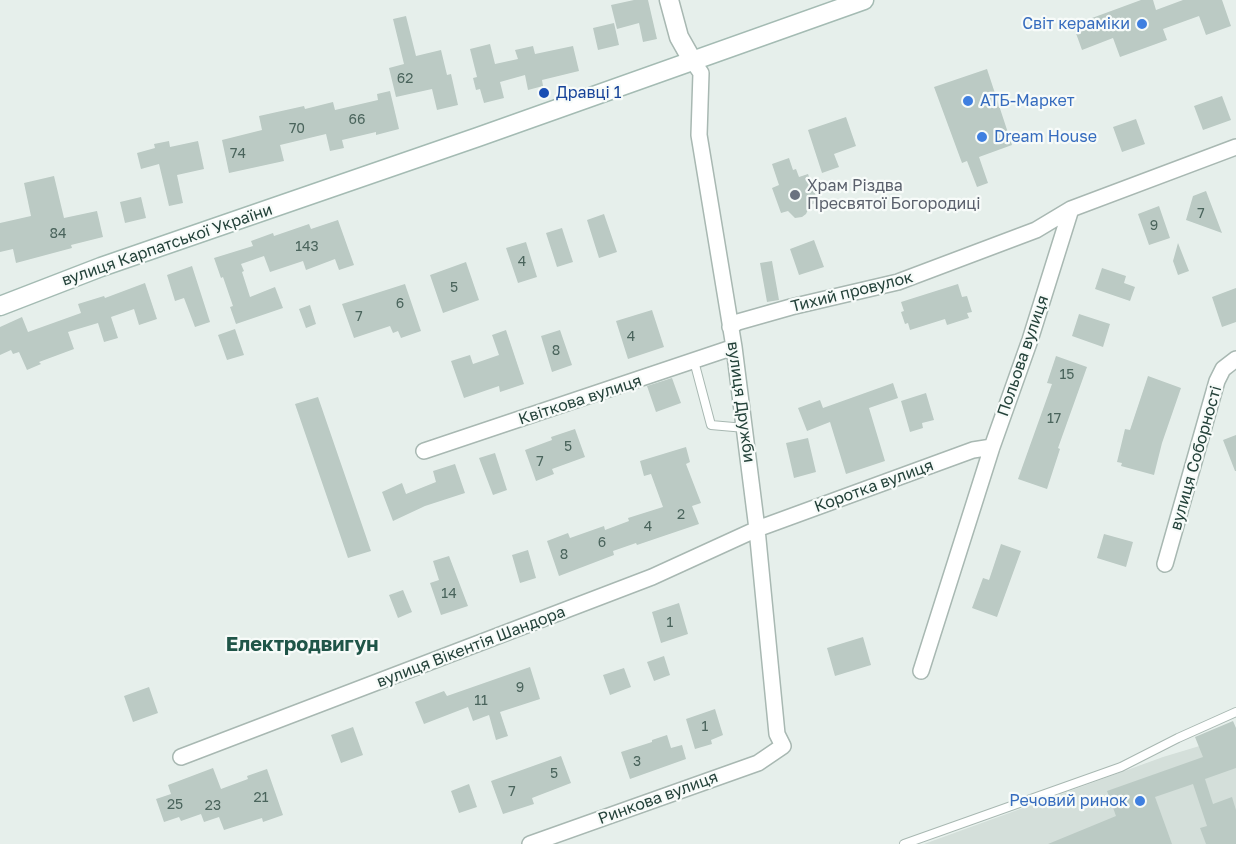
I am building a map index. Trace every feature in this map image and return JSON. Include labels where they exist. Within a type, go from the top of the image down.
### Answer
[{"type":"main road","points":[[669,0],[679,37],[692,60]]},
{"type":"main road","name":"вулиця Карпатської України","points":[[0,306],[101,267],[864,0]]},
{"type":"street","name":"вулиця Дружби","points":[[692,60],[701,74],[699,135],[734,346],[757,529],[777,734],[783,746]]},
{"type":"street","points":[[1071,209],[1236,147]]},
{"type":"street","name":"Тихий провулок","points":[[730,327],[738,322],[791,307],[898,282],[1036,230],[1071,209]]},
{"type":"street","name":"Польова вулиця","points":[[921,671],[1071,209]]},
{"type":"street","name":"Квіткова вулиця","points":[[424,451],[694,362],[734,346]]},
{"type":"street","name":"вулиця Соборності","points":[[1166,564],[1217,381],[1223,369],[1236,359]]},
{"type":"street","name":"Коротка вулиця","points":[[757,529],[973,450],[992,447]]},
{"type":"street","name":"вулиця Вікентія Шандора","points":[[182,757],[652,577],[757,529]]},
{"type":"street","name":"Ринкова вулиця","points":[[530,844],[758,763],[783,746]]},
{"type":"lane","points":[[694,362],[711,425],[745,428]]},
{"type":"lane","points":[[904,844],[1121,767],[1236,712]]},
{"type":"shaded area","name":"Речовий ринок","points":[[1236,735],[1236,844],[924,844],[1163,757]]},
{"type":"building","points":[[634,0],[648,0],[657,39],[643,42],[639,23],[617,29],[611,5]]},
{"type":"building","name":"Світ кераміки","points":[[1141,0],[1153,0],[1156,10],[1183,0],[1222,0],[1231,26],[1206,35],[1199,16],[1163,29],[1167,40],[1120,57],[1113,38],[1082,50],[1073,25]]},
{"type":"building","points":[[406,16],[416,56],[441,50],[447,75],[451,74],[458,105],[437,110],[432,89],[396,97],[389,68],[404,64],[393,19]]},
{"type":"building","points":[[614,23],[619,45],[598,50],[593,28]]},
{"type":"building","points":[[490,44],[495,64],[518,59],[515,50],[533,46],[535,54],[573,46],[579,71],[542,80],[543,86],[528,90],[525,75],[500,82],[504,98],[484,103],[480,89],[476,90],[473,78],[477,77],[470,49]]},
{"type":"building","points":[[987,69],[1012,145],[979,157],[988,183],[977,187],[967,161],[962,163],[934,87]]},
{"type":"building","points":[[390,91],[399,129],[342,140],[344,148],[330,151],[326,134],[280,145],[284,161],[229,173],[222,140],[262,130],[259,116],[333,102],[335,110],[378,100],[377,94]]},
{"type":"building","points":[[1222,96],[1231,120],[1203,130],[1194,106]]},
{"type":"building","points":[[846,117],[856,146],[834,154],[839,167],[822,173],[808,130]]},
{"type":"building","points":[[1136,119],[1145,144],[1122,152],[1113,127]]},
{"type":"building","points":[[169,141],[170,147],[198,141],[204,169],[177,175],[183,203],[169,206],[159,164],[141,169],[137,153],[155,148],[154,144]]},
{"type":"building","name":"Храм Різдва Пресвятої Богородиці","points":[[789,158],[793,170],[796,169],[799,177],[808,174],[818,202],[810,205],[802,217],[795,218],[788,211],[781,213],[772,188],[779,185],[772,164]]},
{"type":"building","points":[[54,176],[64,218],[97,211],[103,237],[16,263],[13,249],[0,252],[0,223],[31,216],[24,183]]},
{"type":"building","points":[[1206,191],[1222,233],[1186,220],[1193,196]]},
{"type":"building","points":[[141,197],[146,218],[125,223],[120,202]]},
{"type":"building","points":[[1159,206],[1170,238],[1149,245],[1138,214]]},
{"type":"building","points":[[604,214],[617,252],[599,258],[587,220]]},
{"type":"building","points":[[338,220],[354,265],[339,270],[335,259],[306,270],[303,261],[270,272],[264,256],[241,264],[250,297],[275,287],[283,308],[236,324],[230,307],[233,306],[214,258],[253,246],[251,241],[273,233],[274,236],[309,224],[311,229]]},
{"type":"building","points":[[562,228],[573,262],[557,267],[546,233]]},
{"type":"building","points":[[814,240],[824,267],[799,275],[790,249]]},
{"type":"building","points":[[526,242],[537,277],[518,283],[506,248]]},
{"type":"building","points":[[1178,243],[1189,271],[1178,275],[1173,261]]},
{"type":"building","points":[[772,261],[779,300],[767,302],[760,263]]},
{"type":"building","points":[[466,262],[479,300],[443,313],[430,275]]},
{"type":"building","points":[[192,266],[210,322],[195,327],[184,298],[175,301],[167,275]]},
{"type":"building","points":[[1102,268],[1126,276],[1124,283],[1135,287],[1130,301],[1095,289]]},
{"type":"building","points":[[145,283],[157,319],[139,325],[134,309],[111,317],[118,338],[104,342],[98,323],[68,332],[74,349],[39,362],[41,364],[27,370],[19,352],[13,354],[11,350],[0,355],[0,327],[22,317],[28,332],[81,313],[78,304],[104,296],[105,298]]},
{"type":"building","points":[[405,284],[421,331],[401,338],[398,331],[393,333],[390,326],[354,338],[342,304]]},
{"type":"building","points":[[958,284],[962,297],[967,296],[972,312],[967,313],[969,318],[947,325],[945,319],[910,330],[901,312],[904,311],[901,302]]},
{"type":"building","points":[[1236,288],[1236,322],[1222,327],[1212,297]]},
{"type":"building","points":[[310,305],[316,324],[306,328],[299,309]]},
{"type":"building","points":[[652,310],[664,347],[628,359],[616,321]]},
{"type":"building","points":[[1079,314],[1110,324],[1103,347],[1072,336]]},
{"type":"building","points":[[235,329],[244,355],[227,360],[218,335]]},
{"type":"building","points":[[506,330],[524,384],[500,392],[499,386],[464,398],[451,361],[470,355],[473,364],[499,355],[492,335]]},
{"type":"building","points":[[560,330],[572,365],[552,372],[541,336]]},
{"type":"building","points":[[1056,356],[1087,367],[1058,448],[1060,449],[1047,489],[1018,479],[1052,384],[1047,383]]},
{"type":"building","points":[[1148,376],[1181,388],[1162,443],[1154,475],[1121,466],[1122,463],[1117,462],[1125,429],[1130,430]]},
{"type":"building","points":[[672,378],[681,403],[656,412],[647,386]]},
{"type":"building","points":[[893,383],[898,398],[869,408],[885,461],[846,474],[830,422],[807,431],[798,408],[820,400],[823,408]]},
{"type":"building","points":[[926,393],[934,420],[922,423],[923,428],[910,432],[901,401]]},
{"type":"building","points":[[318,397],[371,551],[348,558],[295,404]]},
{"type":"building","points":[[575,429],[585,457],[552,469],[554,474],[536,481],[525,450],[552,440],[551,437]]},
{"type":"building","points":[[1236,435],[1236,471],[1235,471],[1223,440]]},
{"type":"building","points":[[808,438],[816,472],[794,478],[786,443]]},
{"type":"building","points":[[686,447],[690,462],[686,464],[701,503],[692,506],[699,524],[613,551],[614,555],[559,576],[547,541],[568,533],[570,538],[604,526],[605,530],[629,521],[628,518],[663,507],[651,474],[644,476],[640,461]]},
{"type":"building","points":[[495,453],[507,490],[493,495],[479,458]]},
{"type":"building","points":[[455,464],[465,493],[425,506],[393,521],[382,492],[402,483],[406,494],[436,482],[433,471]]},
{"type":"building","points":[[1104,534],[1133,542],[1126,567],[1097,558]]},
{"type":"building","points":[[1001,544],[1021,551],[997,617],[972,608],[983,578],[989,580]]},
{"type":"building","points":[[528,550],[536,578],[520,583],[512,555]]},
{"type":"building","points":[[449,556],[468,606],[441,615],[430,583],[439,580],[433,561]]},
{"type":"building","points":[[403,590],[412,612],[398,618],[389,595]]},
{"type":"building","points":[[679,603],[688,634],[661,643],[652,612]]},
{"type":"building","points":[[863,637],[871,665],[835,676],[827,648]]},
{"type":"building","points":[[664,656],[670,675],[654,681],[647,662]]},
{"type":"building","points":[[530,667],[540,699],[500,712],[508,736],[496,740],[489,715],[473,721],[468,707],[424,724],[415,702],[444,691],[447,696]]},
{"type":"building","points":[[624,668],[631,687],[610,695],[603,675]]},
{"type":"building","points":[[149,687],[158,713],[133,722],[124,696]]},
{"type":"building","points":[[715,709],[723,735],[711,740],[712,744],[695,749],[686,719]]},
{"type":"building","points":[[1233,721],[1236,728],[1236,768],[1205,779],[1213,804],[1232,797],[1236,810],[1236,844],[1206,844],[1200,828],[1207,826],[1193,784],[1155,797],[1172,844],[1048,844],[1116,816],[1107,791],[1203,757],[1195,737]]},
{"type":"building","points":[[353,727],[363,755],[341,763],[331,735]]},
{"type":"building","points":[[667,735],[671,748],[682,745],[686,759],[630,779],[621,752]]},
{"type":"building","points":[[561,756],[571,783],[532,798],[534,804],[503,814],[491,781]]},
{"type":"building","points":[[213,768],[221,789],[267,769],[283,815],[263,822],[262,818],[224,830],[219,817],[204,822],[201,814],[181,821],[179,817],[164,822],[156,799],[171,794],[168,785]]},
{"type":"building","points":[[469,784],[477,807],[459,813],[451,791]]},
{"type":"place","name":"Світ кераміки","points":[[1142,24]]},
{"type":"place","name":"Дравці 1","points":[[544,93]]},
{"type":"place","name":"АТБ-Маркет","points":[[968,101]]},
{"type":"place","name":"Dream House","points":[[982,137]]},
{"type":"place","name":"Храм Різдва Пресвятої Богородиці","points":[[795,195]]},
{"type":"place","name":"Речовий ринок","points":[[1140,801]]},
{"type":"district","name":"Електродвигун","points":[[302,645]]}]
